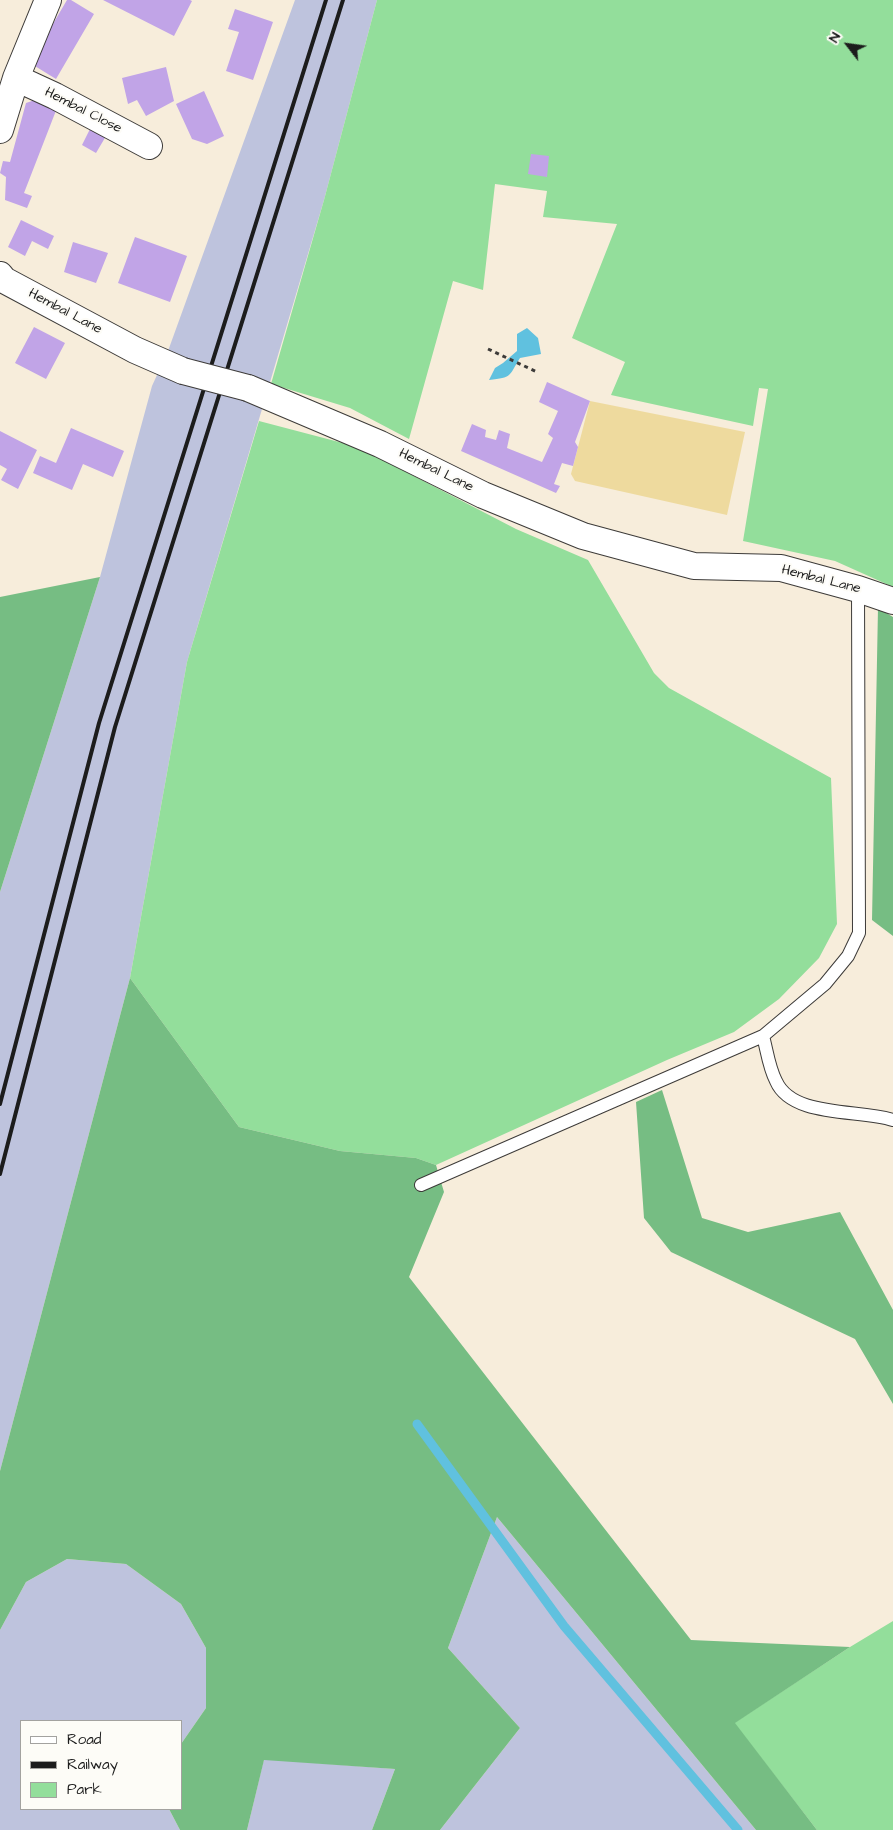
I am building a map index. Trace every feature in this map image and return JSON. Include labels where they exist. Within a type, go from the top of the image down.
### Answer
[{"type":"street","points":[[0,130],[16,78],[48,0]]},
{"type":"street","name":"Hembal Close","points":[[16,78],[55,96],[149,146]]},
{"type":"street","name":"Hembal Lane","points":[[0,275],[4,280],[135,350],[183,371],[248,388],[380,444],[483,494],[583,536],[694,566],[782,568],[858,589],[893,601]]},
{"type":"lane","points":[[421,1185],[762,1036],[825,984],[848,956],[860,933],[858,589]]},
{"type":"lane","points":[[762,1036],[776,1082],[789,1099],[806,1106],[893,1120]]},
{"type":"path","points":[[488,349],[538,372]]},
{"type":"shaded area","points":[[295,0],[377,0],[324,200],[187,662],[130,978],[0,1471],[0,892],[100,577],[152,386],[168,351]]},
{"type":"shaded area","points":[[497,1517],[756,1830],[440,1830],[520,1728],[448,1648]]},
{"type":"shaded area","points":[[67,1559],[126,1564],[181,1604],[206,1648],[206,1708],[182,1743],[182,1720],[20,1720],[20,1810],[170,1810],[180,1830],[0,1830],[0,1630],[26,1582]]},
{"type":"shaded area","points":[[264,1759],[395,1769],[372,1830],[247,1830]]},
{"type":"green space","points":[[377,0],[893,0],[893,587],[835,561],[743,541],[768,389],[759,388],[753,426],[611,395],[625,362],[572,338],[617,224],[543,217],[547,191],[495,184],[483,290],[453,281],[409,439],[350,408],[271,384],[324,200]]},
{"type":"green space","points":[[259,421],[358,447],[516,529],[588,560],[654,673],[669,688],[831,778],[837,924],[819,958],[779,999],[734,1032],[667,1060],[436,1165],[416,1158],[340,1151],[239,1127],[130,978],[187,662]]},
{"type":"green space","points":[[100,577],[0,892],[0,597]]},
{"type":"green space","points":[[878,608],[893,617],[893,936],[872,920]]},
{"type":"green space","points":[[130,978],[239,1127],[340,1151],[416,1158],[436,1165],[444,1192],[409,1277],[691,1640],[850,1647],[735,1723],[817,1830],[756,1830],[497,1517],[448,1648],[520,1728],[440,1830],[372,1830],[395,1769],[264,1760],[247,1830],[180,1830],[170,1810],[182,1810],[182,1743],[206,1708],[206,1648],[181,1604],[126,1564],[67,1559],[26,1582],[0,1630],[0,1471]]},
{"type":"green space","points":[[662,1090],[702,1218],[748,1232],[840,1212],[893,1310],[893,1404],[855,1339],[671,1252],[644,1218],[636,1102]]},
{"type":"green space","points":[[893,1621],[893,1830],[817,1830],[734,1723]]},
{"type":"sand","points":[[590,401],[745,432],[727,515],[575,481],[571,474]]},
{"type":"water","points":[[527,328],[538,338],[541,354],[520,358],[509,375],[489,380],[495,368],[517,351],[517,334]]},
{"type":"building","points":[[67,0],[71,0],[94,14],[56,79],[30,63]]},
{"type":"building","points":[[103,0],[190,0],[192,1],[174,36]]},
{"type":"building","points":[[235,9],[273,22],[253,80],[226,71],[239,32],[228,29]]},
{"type":"building","points":[[166,67],[174,101],[146,116],[137,100],[128,104],[122,78]]},
{"type":"building","points":[[204,91],[224,136],[207,144],[192,139],[176,104]]},
{"type":"building","points":[[35,100],[57,108],[24,193],[32,196],[27,208],[5,200],[6,177],[0,173],[3,161],[10,162],[26,103]]},
{"type":"building","points":[[93,123],[109,131],[96,153],[82,145]]},
{"type":"building","points":[[531,154],[549,156],[547,177],[528,174]]},
{"type":"building","points":[[21,220],[54,236],[48,249],[32,241],[25,256],[8,247]]},
{"type":"building","points":[[135,237],[187,256],[170,302],[118,283]]},
{"type":"building","points":[[73,242],[108,253],[96,283],[64,272]]},
{"type":"building","points":[[34,327],[65,343],[46,379],[15,363]]},
{"type":"building","points":[[547,382],[590,401],[575,442],[578,447],[573,466],[562,463],[554,484],[560,486],[556,493],[461,451],[472,424],[486,430],[485,437],[496,440],[499,430],[510,434],[507,448],[542,462],[553,438],[548,434],[558,411],[539,402]]},
{"type":"building","points":[[71,428],[124,451],[113,477],[83,464],[72,490],[33,473],[40,456],[56,463]]},
{"type":"building","points":[[0,431],[37,450],[18,489],[1,480],[7,469],[0,465]]},
{"type":"waterway","points":[[417,1424],[564,1626],[738,1830]]},
{"type":"railway","points":[[0,1104],[99,723],[326,0]]},
{"type":"railway","points":[[0,1174],[115,727],[343,0]]}]
